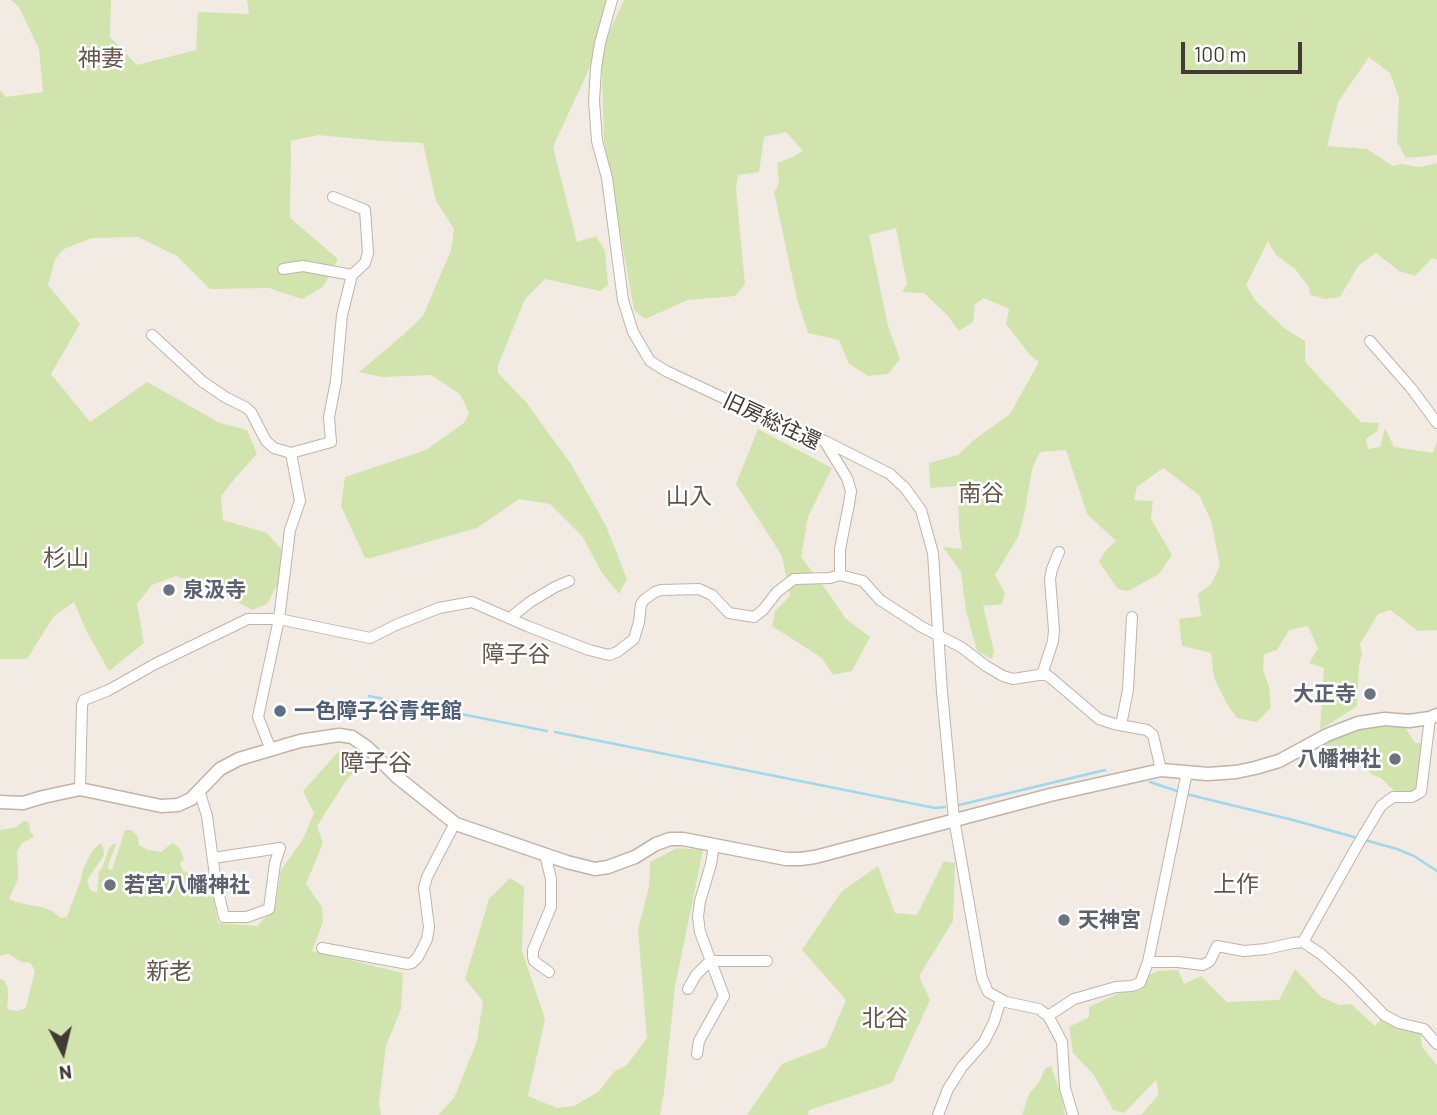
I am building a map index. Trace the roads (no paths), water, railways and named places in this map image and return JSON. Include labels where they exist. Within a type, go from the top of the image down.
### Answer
[{"type":"street","name":"旧房総往還","points":[[612,0],[600,43],[594,102],[597,141],[607,178],[623,300],[633,332],[650,361],[666,371],[779,424],[825,441],[847,478],[851,491],[840,549],[840,575]]},
{"type":"street","points":[[152,335],[203,382],[251,412],[266,441],[274,447],[291,453],[331,443],[329,417],[336,381],[342,315],[352,275],[365,263],[368,253],[366,210],[333,197]]},
{"type":"street","points":[[283,269],[303,266],[352,275]]},
{"type":"street","points":[[1370,341],[1411,387],[1437,423]]},
{"type":"street","points":[[825,441],[890,474],[905,488],[921,510],[933,553],[937,636],[954,819],[982,978],[988,992],[1006,1002],[1038,1009],[1048,1016],[1062,1042],[1065,1088],[1073,1115]]},
{"type":"street","points":[[271,750],[258,717],[279,619],[290,530],[300,501],[291,453]]},
{"type":"street","points":[[1042,674],[1054,641],[1050,579],[1059,552]]},
{"type":"street","points":[[80,789],[84,700],[109,690],[155,664],[248,619],[279,619],[370,638],[439,608],[466,602],[479,603],[589,650],[609,655],[634,639],[641,604],[650,595],[661,590],[699,589],[712,595],[729,613],[754,617],[763,611],[777,592],[794,579],[830,578],[840,575],[863,581],[880,600],[937,636],[961,647],[1003,676],[1013,679],[1042,674],[1051,678],[1099,719],[1147,730],[1153,735],[1161,771]]},
{"type":"street","points":[[510,618],[530,602],[569,581]]},
{"type":"street","points":[[1121,725],[1128,690],[1132,617]]},
{"type":"street","points":[[0,802],[23,803],[80,789],[161,806],[178,805],[191,799],[220,769],[239,759],[300,741],[339,735],[352,737],[368,748],[397,777],[454,823],[567,862],[595,869],[602,868],[619,864],[670,839],[683,839],[786,859],[800,859],[1088,786],[1161,771],[1208,774],[1236,772],[1279,761],[1327,735],[1358,723],[1433,717],[1421,792],[1412,797],[1393,797],[1381,806],[1303,942]]},
{"type":"street","points":[[1048,1016],[1074,999],[1140,983],[1148,962],[1187,772]]},
{"type":"street","points":[[199,790],[207,816],[216,883],[223,917],[247,917],[269,909],[275,863],[280,848],[213,858]]},
{"type":"street","points":[[322,948],[412,963],[427,939],[429,927],[424,888],[427,877],[454,823]]},
{"type":"street","points":[[697,1054],[699,1041],[724,996],[700,932],[698,917],[714,845]]},
{"type":"street","points":[[545,854],[551,879],[551,907],[533,950],[533,957],[534,961],[549,972]]},
{"type":"street","points":[[1148,962],[1203,965],[1210,961],[1217,946],[1244,951],[1303,942],[1349,979],[1384,1015],[1399,1023],[1424,1029],[1437,1044]]},
{"type":"street","points":[[688,989],[696,975],[710,961],[767,961]]},
{"type":"street","points":[[938,1115],[948,1089],[962,1067],[984,1042],[1001,999]]},
{"type":"waterway","points":[[369,696],[547,731]]},
{"type":"waterway","points":[[555,732],[935,808],[945,807]]},
{"type":"waterway","points":[[959,805],[1105,770]]},
{"type":"waterway","points":[[1150,782],[1180,792]]},
{"type":"waterway","points":[[1186,794],[1397,849],[1437,871]]},
{"type":"place","name":"泉汲寺","points":[[169,590]]},
{"type":"place","name":"大正寺","points":[[1370,694]]},
{"type":"place","name":"一色障子谷青年館","points":[[280,711]]},
{"type":"place","name":"八幡神社","points":[[1395,759]]},
{"type":"place","name":"若宮八幡神社","points":[[110,885]]},
{"type":"place","name":"天神宮","points":[[1064,920]]},
{"type":"district","name":"神妻","points":[[101,58]]},
{"type":"district","name":"南谷","points":[[981,493]]},
{"type":"district","name":"山入","points":[[689,496]]},
{"type":"district","name":"杉山","points":[[66,558]]},
{"type":"district","name":"障子谷","points":[[516,654]]},
{"type":"district","name":"障子谷","points":[[376,763]]},
{"type":"district","name":"上作","points":[[1236,884]]},
{"type":"district","name":"新老","points":[[169,971]]},
{"type":"district","name":"北谷","points":[[885,1018]]}]
